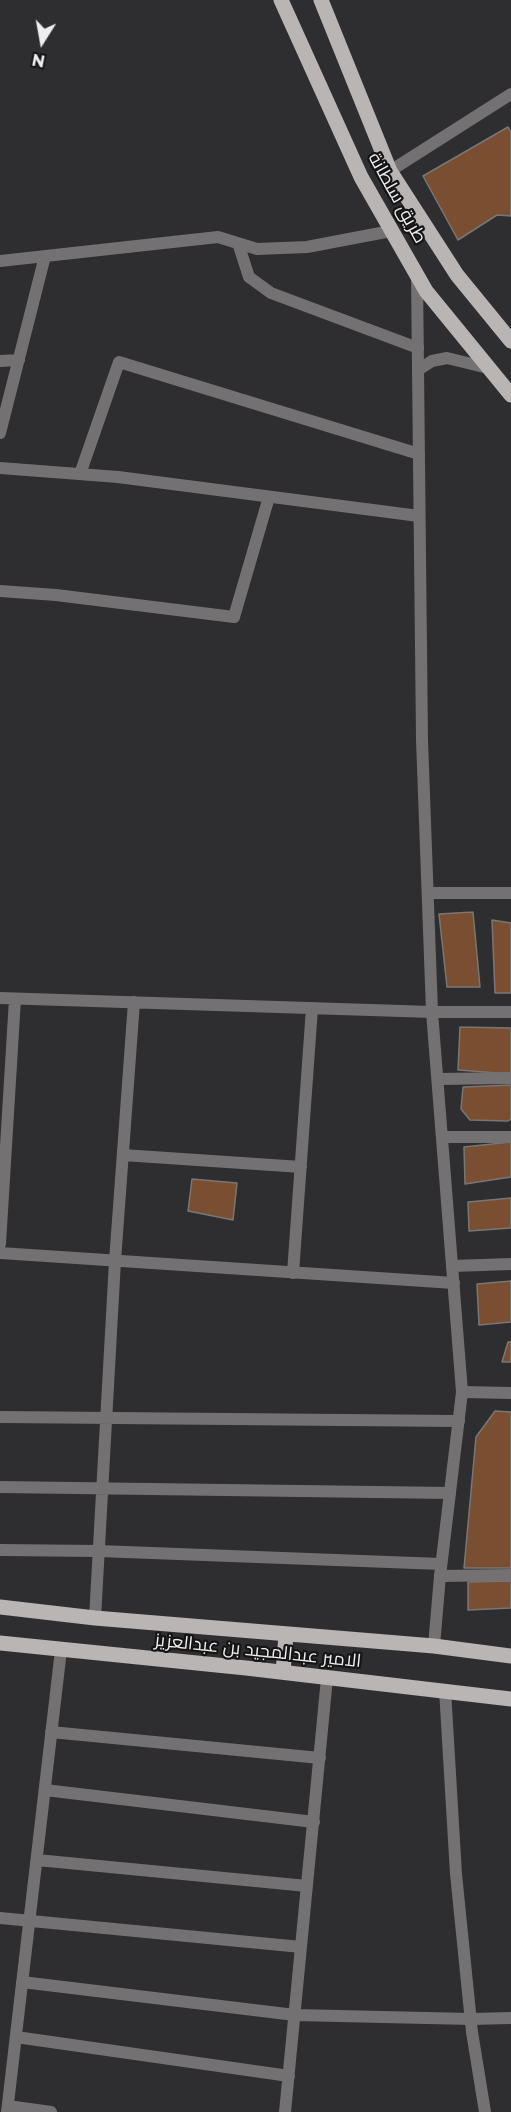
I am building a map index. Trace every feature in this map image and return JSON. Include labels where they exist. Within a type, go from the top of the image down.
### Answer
[{"type":"main road","name":"طريق سلطانة","points":[[281,0],[361,177],[391,231],[426,291],[511,395]]},
{"type":"main road","name":"طريق سلطانة","points":[[321,0],[390,171],[457,275],[511,341]]},
{"type":"main road","name":"الامير عبدالمجيد بن عبدالعزيز","points":[[0,1607],[95,1618],[434,1646],[511,1656]]},
{"type":"main road","points":[[283,1672],[286,1635]]},
{"type":"main road","name":"الامير عبدالمجيد بن عبدالعزيز","points":[[0,1643],[283,1672],[511,1699]]},
{"type":"street","points":[[390,171],[510,97]]},
{"type":"street","points":[[0,261],[218,237],[257,249],[307,247],[391,231]]},
{"type":"street","points":[[238,243],[249,278],[271,293],[418,348]]},
{"type":"street","points":[[0,433],[45,256]]},
{"type":"street","points":[[417,274],[422,740],[432,1012],[462,1392],[440,1570],[434,1646]]},
{"type":"street","points":[[418,369],[432,361],[447,358],[488,368]]},
{"type":"street","points":[[0,361],[19,360]]},
{"type":"street","points":[[80,474],[119,362],[419,454]]},
{"type":"street","points":[[0,468],[80,474],[419,516]]},
{"type":"street","points":[[0,591],[56,595],[234,617],[269,497]]},
{"type":"street","points":[[428,893],[511,893]]},
{"type":"street","points":[[0,998],[432,1012],[511,1012]]},
{"type":"street","points":[[0,1244],[15,999]]},
{"type":"street","points":[[95,1618],[115,1261],[134,1002]]},
{"type":"street","points":[[293,1273],[312,1008]]},
{"type":"street","points":[[438,1078],[511,1078]]},
{"type":"street","points":[[442,1137],[511,1137]]},
{"type":"street","points":[[123,1155],[301,1167]]},
{"type":"street","points":[[0,1253],[454,1283]]},
{"type":"street","points":[[452,1266],[511,1264]]},
{"type":"street","points":[[462,1392],[511,1393]]},
{"type":"street","points":[[0,1417],[459,1421]]},
{"type":"street","points":[[0,1487],[450,1493]]},
{"type":"street","points":[[0,1550],[99,1551],[511,1575]]},
{"type":"street","points":[[51,2112],[8,2109],[61,1650]]},
{"type":"street","points":[[285,2112],[327,1678]]},
{"type":"street","points":[[445,1690],[456,1874],[471,2019],[485,2112]]},
{"type":"street","points":[[51,1732],[320,1758]]},
{"type":"street","points":[[45,1790],[314,1822]]},
{"type":"street","points":[[37,1860],[307,1886]]},
{"type":"street","points":[[0,1918],[301,1947]]},
{"type":"street","points":[[22,1982],[295,2014],[511,2018]]},
{"type":"street","points":[[16,2037],[289,2076]]},
{"type":"building","points":[[508,127],[511,132],[511,216],[497,215],[458,240],[423,176]]},
{"type":"building","points":[[473,912],[480,987],[447,987],[439,914]]},
{"type":"building","points":[[492,920],[511,923],[511,993],[495,993]]},
{"type":"building","points":[[460,1027],[511,1028],[511,1074],[458,1070]]},
{"type":"building","points":[[511,1085],[511,1119],[508,1121],[470,1120],[461,1109],[463,1087]]},
{"type":"building","points":[[511,1142],[511,1177],[465,1184],[464,1147]]},
{"type":"building","points":[[192,1179],[237,1183],[233,1220],[188,1211]]},
{"type":"building","points":[[511,1198],[511,1228],[469,1231],[468,1202]]},
{"type":"building","points":[[511,1281],[511,1322],[479,1325],[477,1284]]},
{"type":"building","points":[[508,1342],[511,1342],[511,1362],[502,1362]]},
{"type":"building","points":[[495,1411],[511,1412],[511,1568],[464,1568],[476,1437]]},
{"type":"building","points":[[511,1581],[511,1608],[468,1610],[468,1582]]}]
